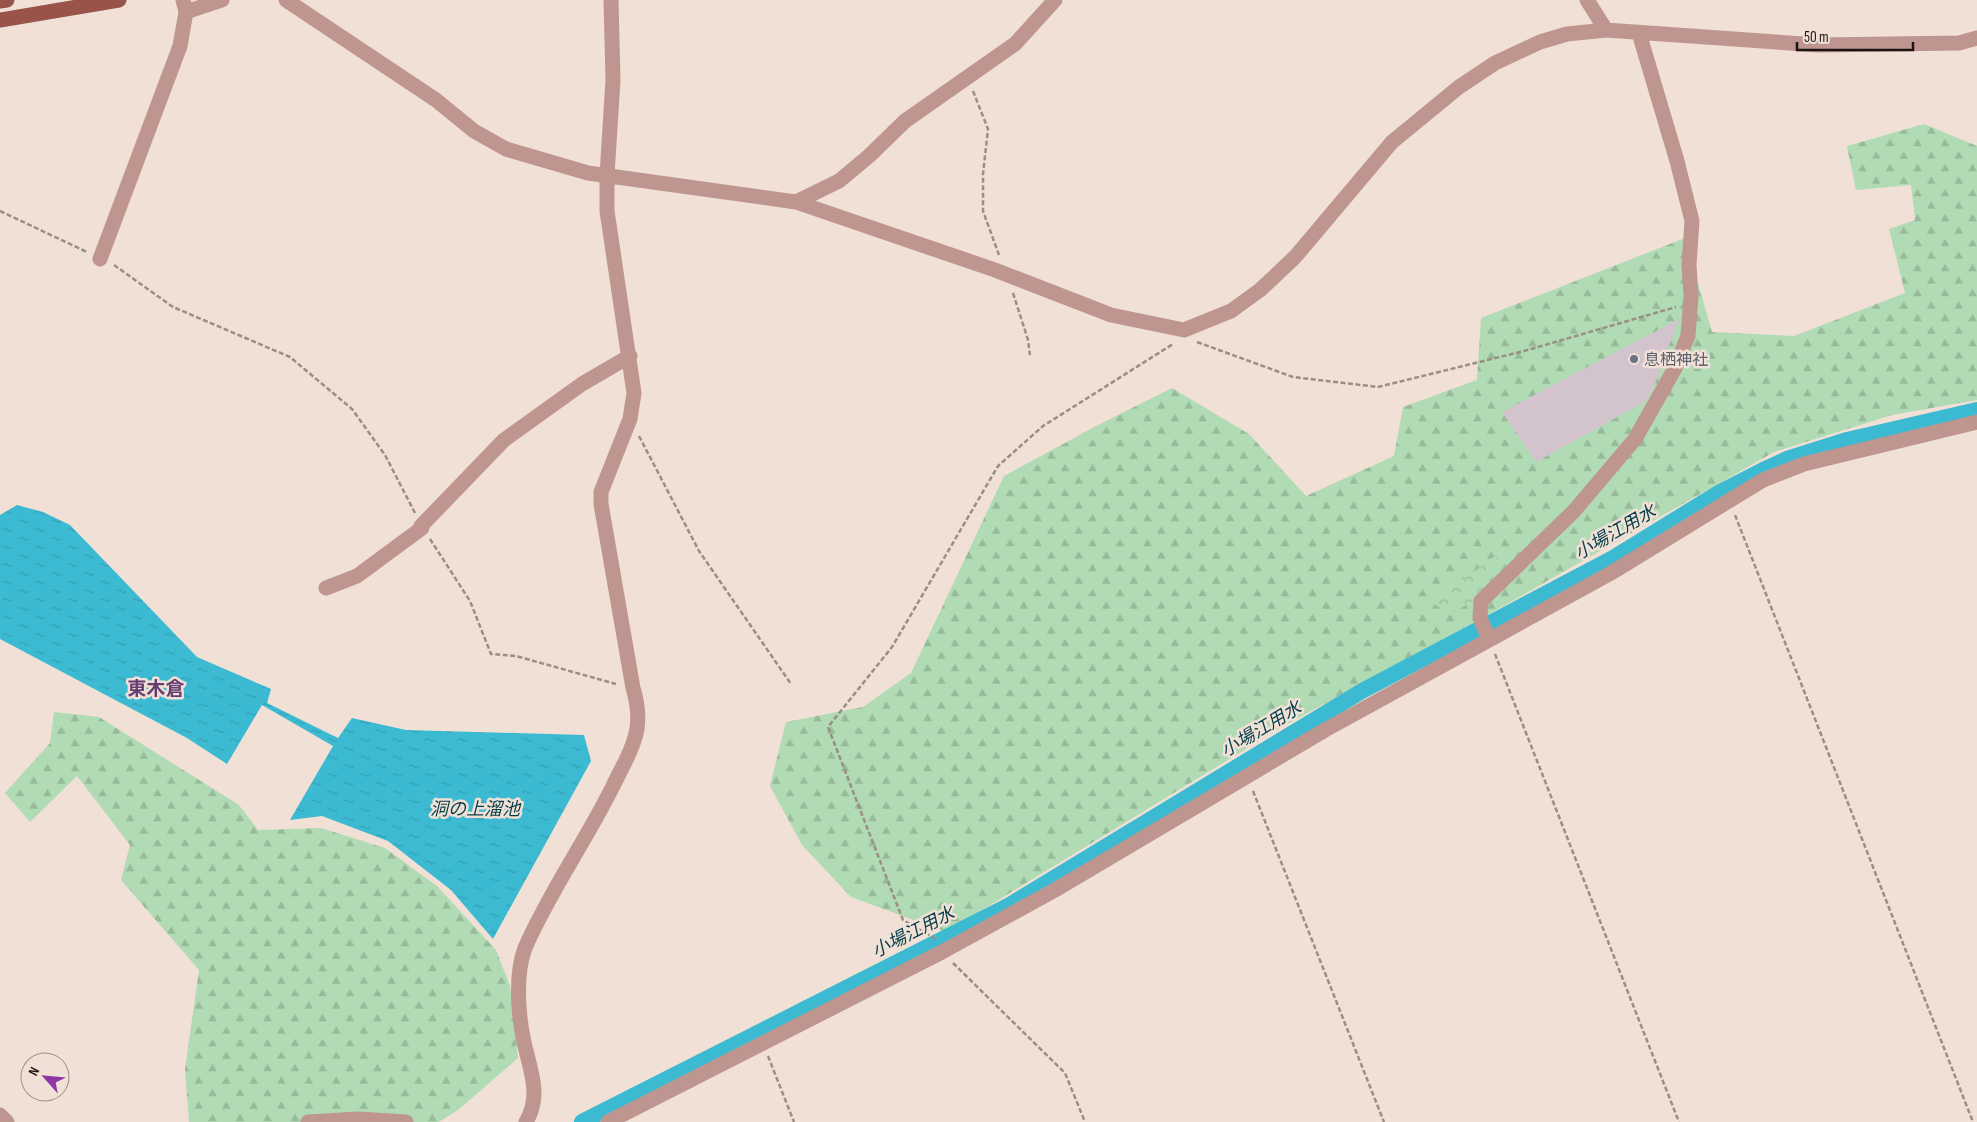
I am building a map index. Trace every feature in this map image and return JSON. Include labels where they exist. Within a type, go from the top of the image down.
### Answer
[{"type":"main road","points":[[0,1],[7,0]]},
{"type":"main road","points":[[0,20],[119,0]]},
{"type":"street","points":[[100,258],[180,46],[184,6],[222,0]]},
{"type":"street","points":[[286,0],[436,100],[474,131],[506,149],[588,173],[796,202],[1007,274],[1111,315],[1184,334],[1231,311],[1260,290],[1295,257],[1392,142],[1459,87],[1495,63],[1540,42],[1567,34],[1606,30],[1818,44],[1958,43],[1977,38]]},
{"type":"street","points":[[526,1122],[532,1111],[535,1085],[524,1042],[518,978],[522,959],[542,914],[596,819],[630,751],[637,726],[637,701],[633,688],[601,504],[601,492],[630,419],[634,393],[607,211],[607,175],[613,80],[611,0]]},
{"type":"street","points":[[796,202],[839,181],[869,156],[905,121],[1015,44],[1055,0]]},
{"type":"street","points":[[1587,0],[1606,30]]},
{"type":"street","points":[[1485,629],[1480,601],[1574,511],[1635,438],[1682,352],[1688,336],[1691,303],[1689,265],[1692,221],[1677,161],[1638,33]]},
{"type":"street","points":[[326,588],[357,576],[422,528],[421,526],[504,440],[582,384],[630,356]]},
{"type":"street","points":[[608,1122],[942,952],[1055,890],[1485,629],[1611,573],[1763,480],[1804,464],[1977,422]]},
{"type":"street","points":[[308,1122],[358,1119],[406,1122]]},
{"type":"path","points":[[968,78],[988,129],[983,174],[983,211],[1007,274],[1028,340],[1030,355]]},
{"type":"path","points":[[0,211],[121,269],[173,307],[290,357],[352,409],[385,455],[422,528],[470,601],[491,654],[516,656],[633,688]]},
{"type":"path","points":[[935,937],[903,920],[828,727],[892,647],[998,466],[1043,426],[1184,334],[1293,377],[1378,387],[1524,351],[1691,303]]},
{"type":"path","points":[[630,419],[699,552],[791,684]]},
{"type":"path","points":[[1729,500],[1973,1122]]},
{"type":"path","points":[[1485,629],[1679,1122]]},
{"type":"path","points":[[1247,775],[1384,1122]]},
{"type":"path","points":[[942,952],[1065,1073],[1085,1122]]},
{"type":"path","points":[[763,1043],[794,1122]]},
{"type":"green space","points":[[1924,124],[1977,146],[1977,400],[1892,415],[1774,452],[1500,608],[1282,727],[946,932],[851,897],[802,845],[770,786],[786,722],[863,707],[911,673],[1004,476],[1098,425],[1172,388],[1249,434],[1306,496],[1394,456],[1403,407],[1477,380],[1481,318],[1685,238],[1712,332],[1794,336],[1905,293],[1889,229],[1915,220],[1911,185],[1856,190],[1847,146]]},
{"type":"green space","points":[[1495,556],[1505,562],[1477,599],[1450,614],[1431,602]]},
{"type":"green space","points":[[54,712],[99,717],[239,805],[258,830],[321,828],[385,848],[437,886],[496,950],[510,986],[518,1058],[458,1110],[439,1122],[189,1122],[185,1069],[199,970],[121,880],[130,845],[77,776],[30,822],[5,793],[50,743]]},
{"type":"water","name":"洞の上溜池","points":[[17,505],[43,512],[70,525],[197,657],[271,689],[267,703],[338,738],[352,718],[406,730],[584,735],[591,761],[493,939],[451,890],[388,841],[322,816],[290,820],[333,746],[262,705],[227,764],[187,738],[0,639],[0,515]]},
{"type":"building","name":"息栖神社","points":[[1679,319],[1655,384],[1646,401],[1536,462],[1502,412]]},
{"type":"waterway","name":"小場江用水","points":[[582,1122],[1008,906],[1362,691],[1613,558],[1720,492],[1763,470],[1787,459],[1847,440],[1977,410]]},
{"type":"place","name":"息栖神社","points":[[1634,359]]},
{"type":"district","name":"東木倉","points":[[156,688]]}]
